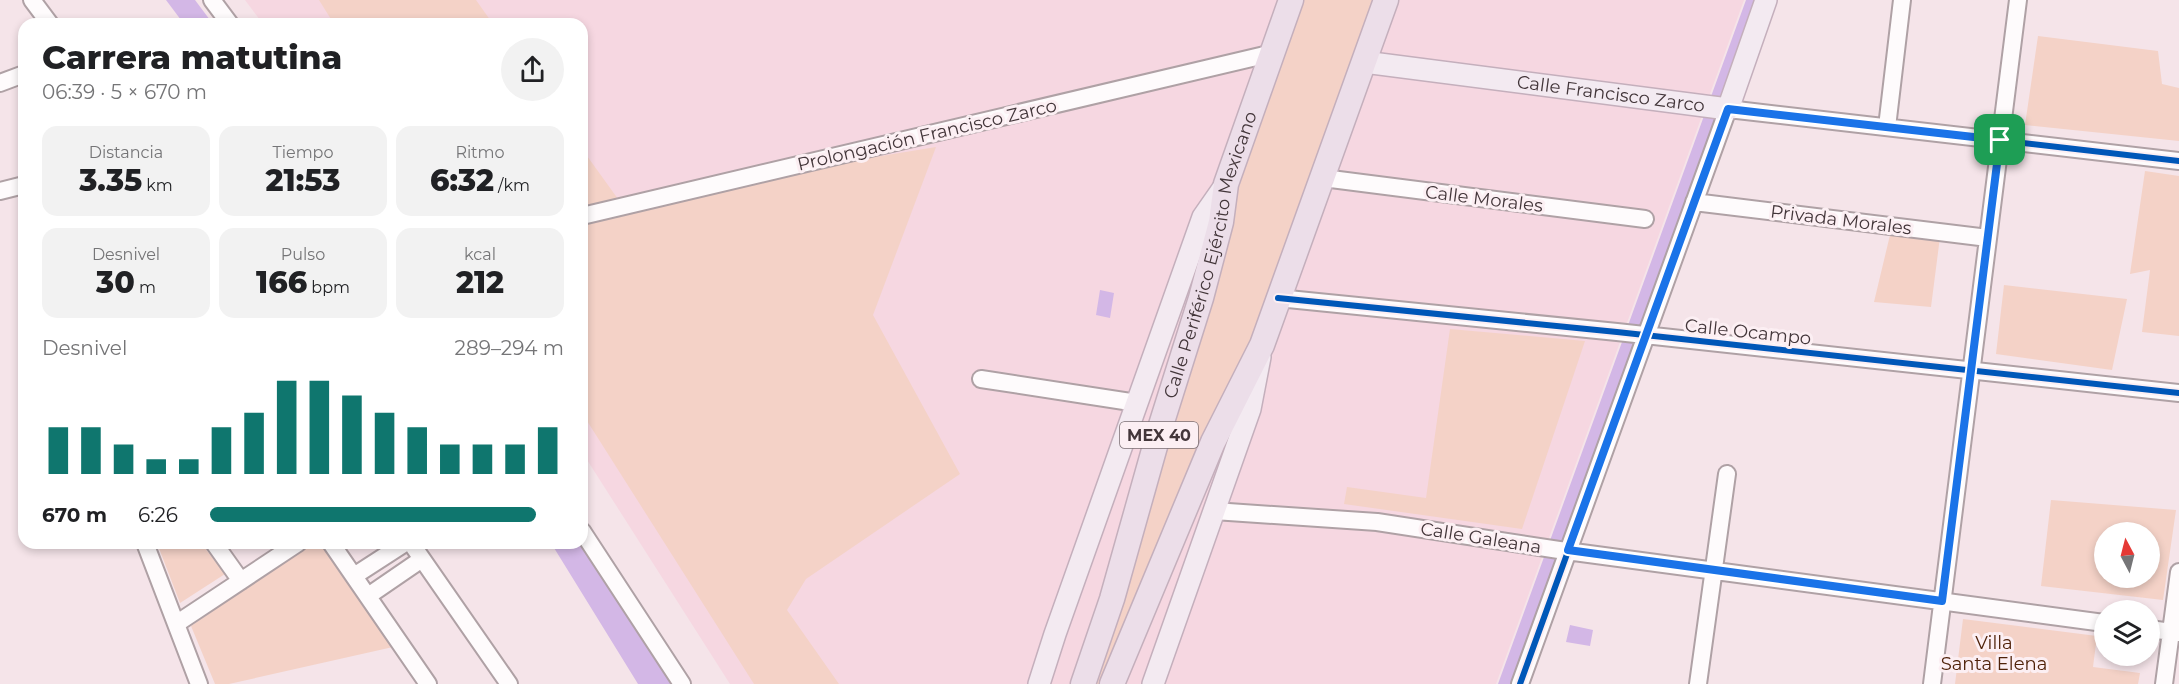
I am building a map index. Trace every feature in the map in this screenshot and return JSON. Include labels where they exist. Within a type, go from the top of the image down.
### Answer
[{"type":"highway","name":"Calle Periférico Ejército Mexicano","points":[[1083,684],[1112,599],[1161,425],[1201,298],[1221,222],[1226,184],[1292,0]]},
{"type":"highway","name":"MEX 40","points":[[1112,684],[1214,442],[1262,345],[1386,0]]},
{"type":"main road","points":[[1723,109],[1766,0]]},
{"type":"main road","name":"Calle Francisco Zarco","points":[[1364,62],[1723,109]]},
{"type":"main road","points":[[1039,684],[1203,217],[1226,184]]},
{"type":"main road","name":"MEX 40","points":[[1153,684],[1250,409],[1262,345]]},
{"type":"street","points":[[32,0],[46,18]]},
{"type":"street","points":[[212,0],[226,18]]},
{"type":"street","points":[[1887,127],[1902,0]]},
{"type":"street","points":[[1932,684],[2018,0]]},
{"type":"street","name":"Prolongación Francisco Zarco","points":[[588,215],[1273,53]]},
{"type":"street","points":[[1520,684],[1564,550],[1642,335],[1694,202],[1723,109]]},
{"type":"street","name":"Calle Francisco Zarco","points":[[1723,109],[2179,161]]},
{"type":"street","name":"Calle Morales","points":[[1323,178],[1645,219]]},
{"type":"street","points":[[0,190],[18,186]]},
{"type":"street","name":"Privada Morales","points":[[1694,202],[1988,238]]},
{"type":"street","name":"Calle Ocampo","points":[[1278,298],[2179,393]]},
{"type":"street","points":[[981,379],[1137,403]]},
{"type":"street","points":[[1698,684],[1727,474]]},
{"type":"street","name":"Calle Galeana","points":[[1214,511],[1377,522],[1535,546],[2094,622]]},
{"type":"street","points":[[588,540],[682,684]]},
{"type":"street","points":[[147,549],[199,684]]},
{"type":"street","points":[[218,549],[241,581]]},
{"type":"street","points":[[176,624],[289,549]]},
{"type":"street","points":[[335,549],[428,684]]},
{"type":"street","points":[[354,576],[396,549]]},
{"type":"street","points":[[415,549],[509,684]]},
{"type":"street","points":[[368,596],[422,559]]},
{"type":"street","points":[[2164,684],[2175,632],[2179,572]]},
{"type":"street","points":[[2160,630],[2175,632]]},
{"type":"shaded area","points":[[166,0],[195,0],[208,18],[180,18]]},
{"type":"shaded area","points":[[245,0],[1744,0],[1496,684],[730,684],[588,461],[588,18],[258,18]]},
{"type":"shaded area","points":[[1746,0],[1761,0],[1514,684],[1498,684]]},
{"type":"shaded area","points":[[1100,290],[1114,293],[1110,318],[1096,315]]},
{"type":"shaded area","points":[[555,549],[586,549],[674,684],[638,684]]},
{"type":"shaded area","points":[[1570,625],[1593,630],[1590,646],[1566,642]]},
{"type":"green space","points":[[319,0],[476,0],[489,18],[330,18]]},
{"type":"green space","points":[[1302,0],[1387,0],[1258,342],[1110,684],[1092,684],[1225,228]]},
{"type":"green space","points":[[2038,36],[2158,51],[2162,84],[2179,88],[2179,141],[2025,125]]},
{"type":"green space","points":[[936,147],[873,315],[960,474],[806,579],[787,610],[839,684],[754,684],[588,422],[588,157],[618,199]]},
{"type":"green space","points":[[2145,171],[2179,176],[2179,336],[2142,332],[2150,270],[2130,274]]},
{"type":"green space","points":[[1890,235],[1940,237],[1931,307],[1874,302]]},
{"type":"green space","points":[[2004,285],[2127,299],[2112,370],[1996,354]]},
{"type":"green space","points":[[1450,329],[1585,341],[1522,529],[1344,504],[1347,487],[1426,498]]},
{"type":"green space","points":[[2051,500],[2176,510],[2163,600],[2041,586]]},
{"type":"green space","points":[[159,549],[206,549],[225,574],[180,603]]},
{"type":"green space","points":[[303,549],[325,549],[393,647],[229,684],[215,684],[191,626]]},
{"type":"green space","name":"Villa Santa Elena","points":[[1963,619],[2094,636],[2093,667],[2140,673],[2138,684],[1955,684]]},
{"type":"cycle path","points":[[1520,684],[1728,109],[2179,161]]},
{"type":"cycle path","points":[[1278,298],[2179,393]]},
{"type":"route","points":[[1728,109],[2000,140],[1942,601],[1568,550],[1728,109]]}]
